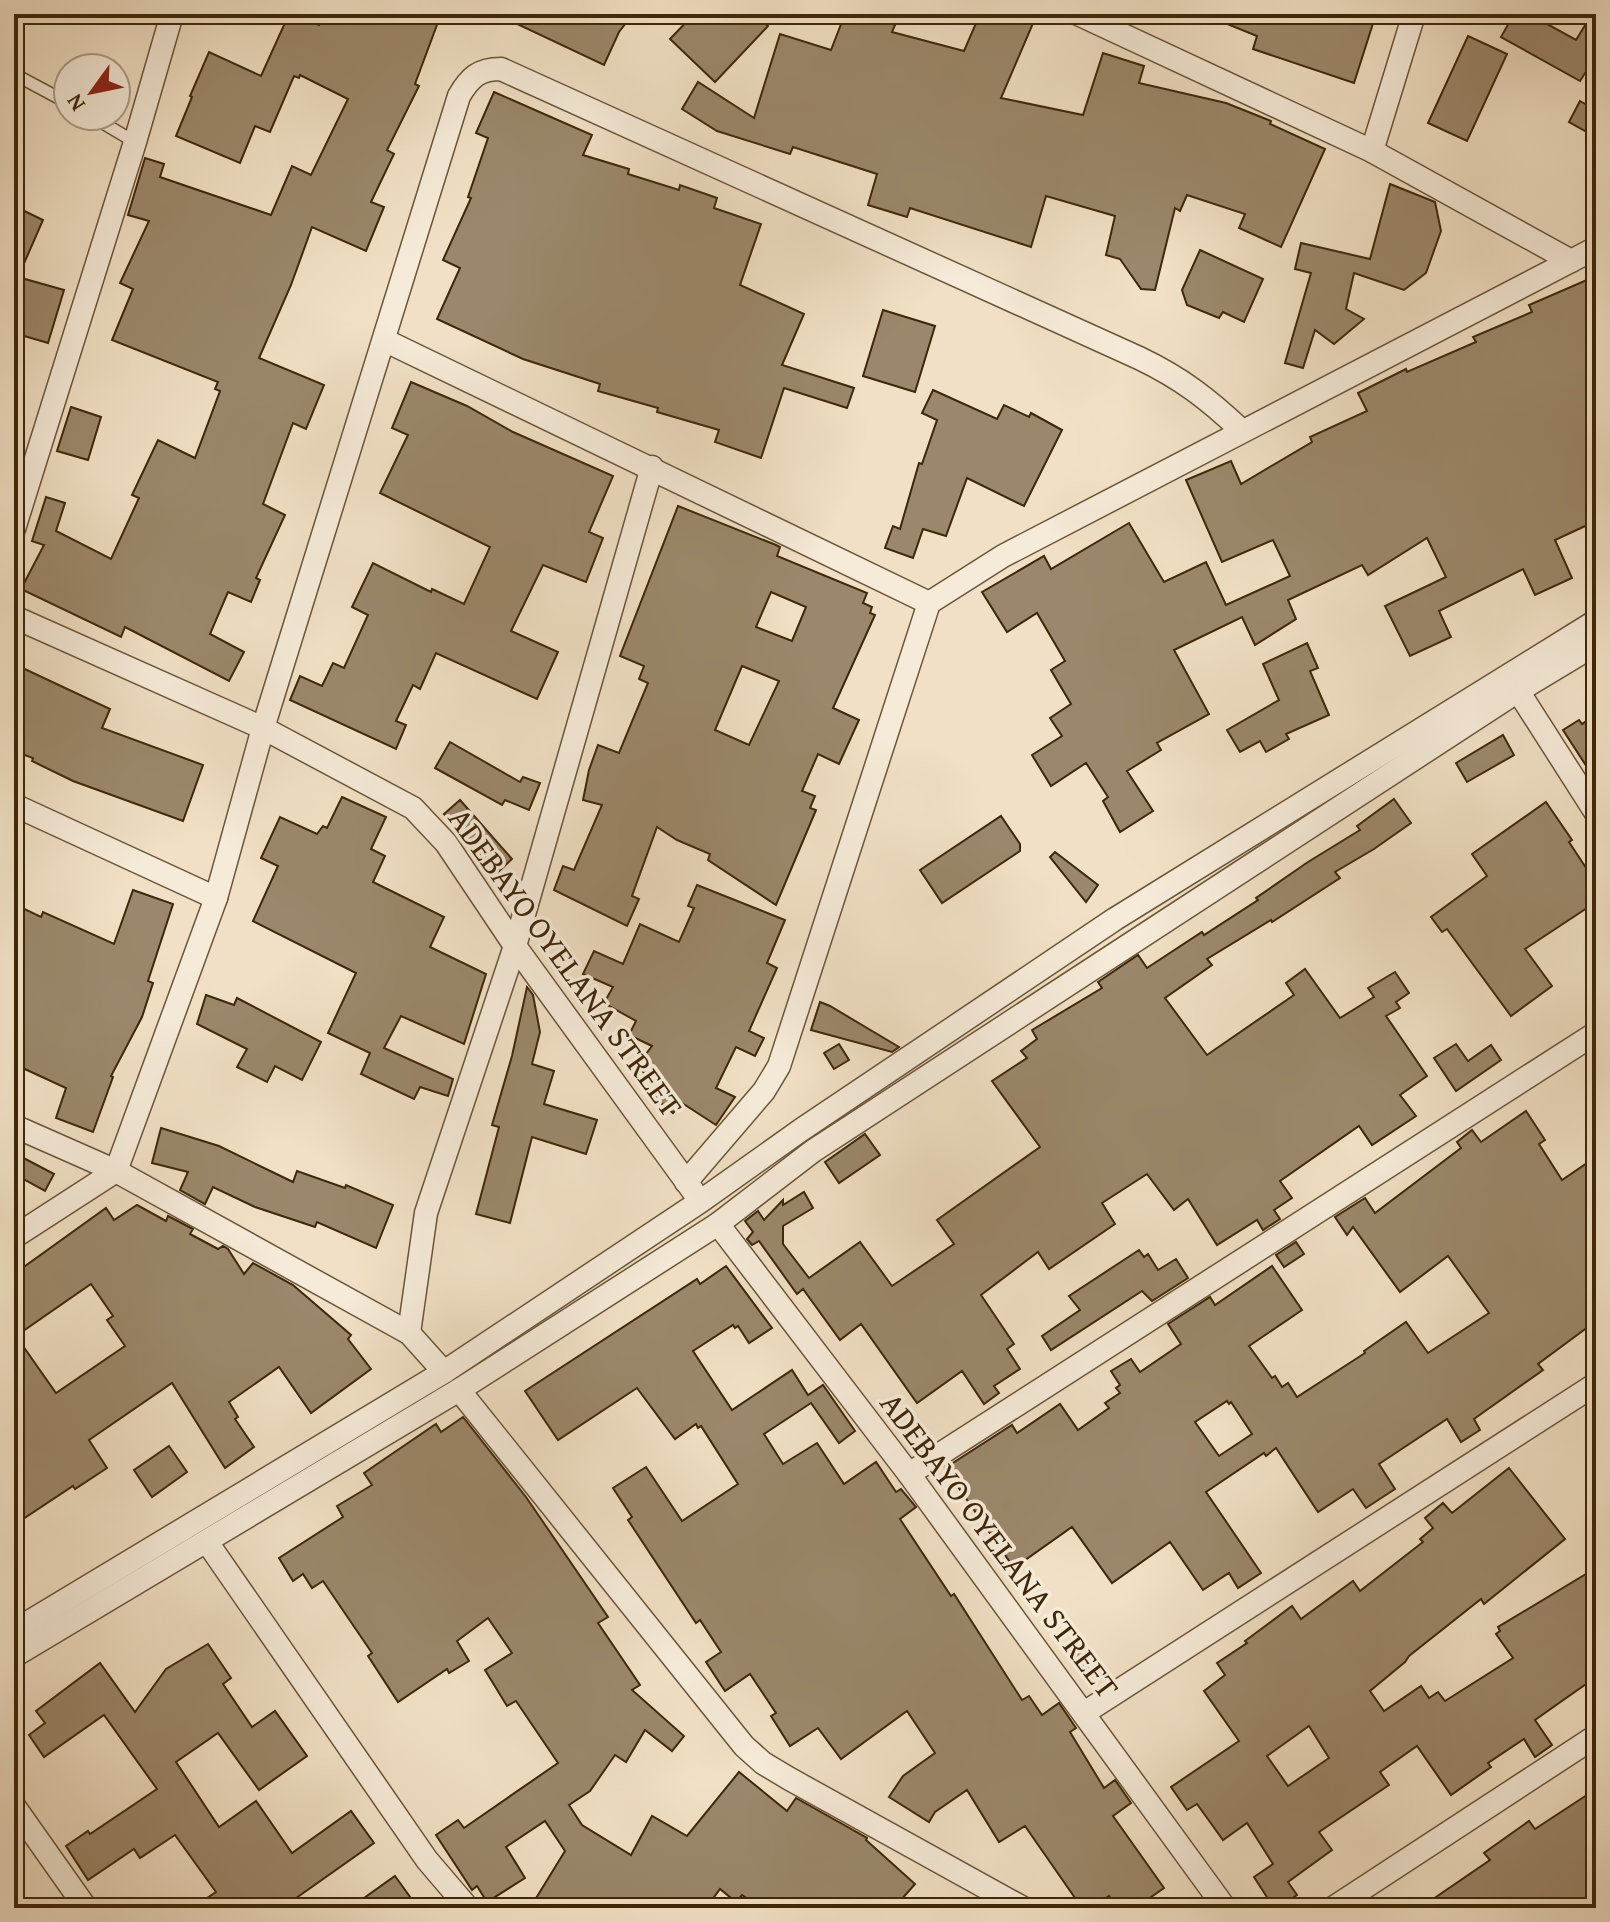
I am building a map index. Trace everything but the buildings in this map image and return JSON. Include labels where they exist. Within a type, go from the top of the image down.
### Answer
[{"type":"street","points":[[14,529],[172,14]]},
{"type":"street","points":[[1372,151],[1414,14]]},
{"type":"street","points":[[1091,17],[1372,151],[1571,261]]},
{"type":"street","points":[[14,1237],[116,1171],[216,898],[263,728],[459,96],[469,79],[485,69],[501,69],[1174,374],[1205,396],[1241,430]]},
{"type":"street","points":[[686,1182],[764,1091],[779,1066],[929,603],[976,571],[1241,430],[1596,248]]},
{"type":"street","points":[[384,340],[929,603]]},
{"type":"street","points":[[409,1333],[426,1213],[515,946],[652,467]]},
{"type":"street","name":"ADEBAYO OYELANA STREET","points":[[14,617],[263,728],[413,808],[446,843],[515,946],[701,1201]]},
{"type":"street","points":[[14,1656],[207,1542],[398,1413],[444,1372],[1102,928],[1596,621]]},
{"type":"street","points":[[14,1631],[398,1413],[459,1390],[718,1224],[813,1151],[1518,691],[1596,644]]},
{"type":"street","points":[[1518,691],[1596,813]]},
{"type":"street","points":[[14,805],[216,898]]},
{"type":"street","points":[[1222,852],[1236,875]]},
{"type":"street","points":[[909,1474],[1596,1033]]},
{"type":"street","points":[[14,1126],[116,1171],[409,1333],[444,1372]]},
{"type":"street","name":"ADEBAYO OYELANA STREET","points":[[718,1224],[909,1474],[1225,1908]]},
{"type":"street","points":[[1084,1713],[1596,1384]]},
{"type":"street","points":[[459,1390],[744,1746],[763,1763],[788,1778],[1023,1908]]},
{"type":"street","points":[[207,1542],[427,1860],[468,1908]]},
{"type":"street","points":[[1333,1908],[1596,1736]]},
{"type":"street","points":[[14,1806],[86,1908]]},
{"type":"lane","points":[[14,74],[52,94]]},
{"type":"lane","points":[[118,132],[135,142]]}]
